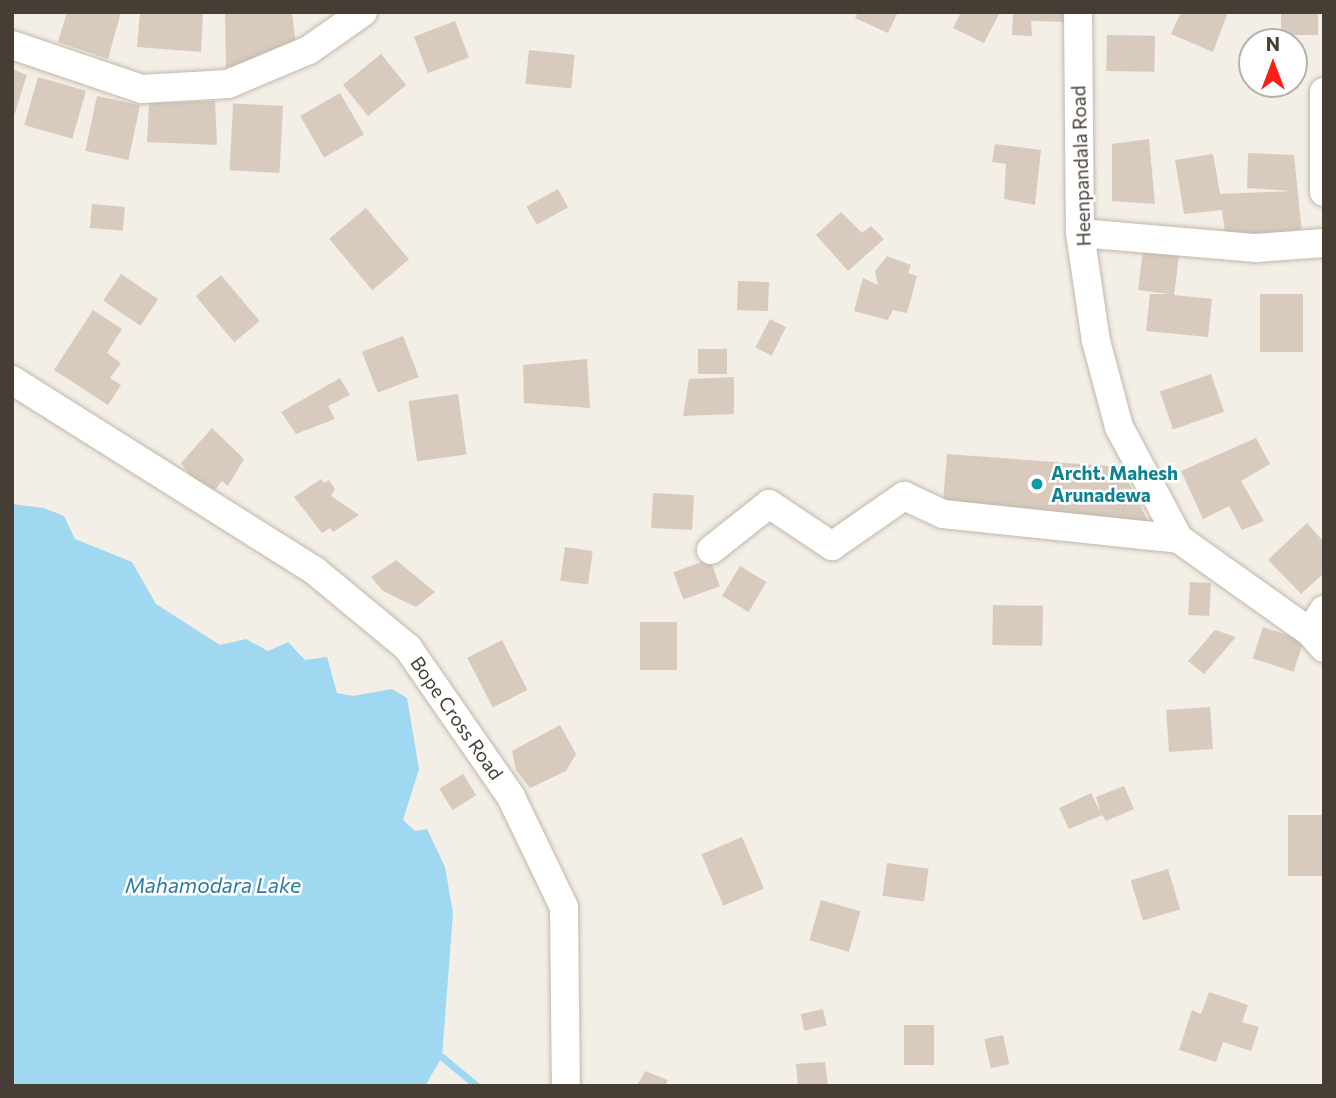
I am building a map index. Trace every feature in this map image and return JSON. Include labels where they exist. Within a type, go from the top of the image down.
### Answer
[{"type":"street","points":[[12,45],[142,89],[228,84],[309,50],[363,12]]},
{"type":"street","name":"Heenpandala Road","points":[[1078,12],[1080,233],[1096,341],[1119,427],[1179,539],[1319,630]]},
{"type":"street","points":[[1323,184],[1324,92]]},
{"type":"street","points":[[1080,233],[1256,248],[1324,243]]},
{"type":"street","name":"Bope Cross Road","points":[[12,380],[316,571],[408,648],[511,797],[564,907],[566,1086]]},
{"type":"street","points":[[711,550],[769,504],[832,546],[904,496],[943,514],[1179,539]]},
{"type":"water","name":"Mahamodara Lake","points":[[12,504],[44,508],[64,516],[75,539],[132,562],[156,604],[220,645],[246,639],[268,651],[288,642],[305,660],[327,657],[337,693],[353,696],[392,689],[407,698],[419,769],[403,820],[415,831],[427,829],[445,867],[453,913],[442,1057],[425,1086],[12,1086]]},
{"type":"building","points":[[67,12],[121,12],[108,59],[58,42]]},
{"type":"building","points":[[140,12],[203,12],[201,52],[137,47]]},
{"type":"building","points":[[225,12],[292,12],[296,47],[226,68]]},
{"type":"building","points":[[858,12],[898,12],[888,33],[855,18]]},
{"type":"building","points":[[961,12],[1000,12],[984,43],[953,28]]},
{"type":"building","points":[[1013,12],[1070,12],[1071,22],[1031,21],[1032,36],[1012,35]]},
{"type":"building","points":[[1181,12],[1228,12],[1213,52],[1171,34]]},
{"type":"building","points":[[1281,12],[1318,12],[1318,35],[1308,35],[1308,28],[1281,28]]},
{"type":"building","points":[[455,21],[469,57],[428,73],[414,37]]},
{"type":"building","points":[[1107,35],[1155,36],[1154,72],[1106,71]]},
{"type":"building","points":[[529,50],[575,55],[571,89],[525,84]]},
{"type":"building","points":[[381,54],[406,85],[368,116],[343,85]]},
{"type":"building","points":[[12,69],[27,75],[13,119],[12,119]]},
{"type":"building","points":[[38,77],[86,91],[72,139],[24,125]]},
{"type":"building","points":[[340,93],[364,135],[324,158],[300,116]]},
{"type":"building","points":[[97,96],[140,105],[128,160],[85,151]]},
{"type":"building","points":[[215,101],[217,145],[147,142],[149,103]]},
{"type":"building","points":[[233,103],[283,106],[279,173],[230,170]]},
{"type":"building","points":[[1149,139],[1155,204],[1112,201],[1112,144]]},
{"type":"building","points":[[995,144],[1041,150],[1035,205],[1004,199],[1006,164],[992,162]]},
{"type":"building","points":[[1248,153],[1294,155],[1302,233],[1226,240],[1222,210],[1184,214],[1175,160],[1213,154],[1220,194],[1291,191],[1247,188]]},
{"type":"building","points":[[558,189],[568,207],[537,225],[527,206]]},
{"type":"building","points":[[92,204],[125,207],[123,231],[90,228]]},
{"type":"building","points":[[366,208],[409,259],[372,290],[329,239]]},
{"type":"building","points":[[841,212],[862,233],[871,226],[884,239],[848,271],[816,235]]},
{"type":"building","points":[[1144,243],[1180,248],[1174,295],[1212,299],[1208,337],[1146,331],[1150,294],[1169,294],[1138,290]]},
{"type":"building","points":[[887,256],[911,265],[908,273],[917,276],[907,313],[893,310],[888,320],[854,311],[863,278],[878,285],[875,271]]},
{"type":"building","points":[[121,274],[158,299],[140,326],[103,301]]},
{"type":"building","points":[[221,275],[260,321],[234,342],[196,296]]},
{"type":"building","points":[[738,281],[769,282],[768,311],[737,310]]},
{"type":"building","points":[[1260,294],[1303,294],[1303,352],[1260,352]]},
{"type":"building","points":[[93,310],[122,329],[107,353],[121,363],[110,378],[121,385],[108,405],[54,370]]},
{"type":"building","points":[[770,319],[786,327],[772,356],[755,348]]},
{"type":"building","points":[[403,336],[419,377],[378,393],[362,352]]},
{"type":"building","points":[[698,349],[727,349],[727,374],[698,374]]},
{"type":"building","points":[[587,359],[590,408],[524,403],[523,365]]},
{"type":"building","points":[[1211,374],[1224,412],[1173,429],[1160,392]]},
{"type":"building","points":[[734,377],[734,414],[683,416],[689,379]]},
{"type":"building","points":[[340,378],[350,395],[328,406],[335,419],[296,434],[281,412]]},
{"type":"building","points":[[458,394],[466,454],[417,461],[408,401]]},
{"type":"building","points":[[212,428],[244,459],[228,486],[222,481],[215,490],[194,481],[181,463]]},
{"type":"building","points":[[1256,438],[1270,464],[1241,481],[1264,521],[1242,530],[1229,506],[1203,519],[1181,471]]},
{"type":"building","name":"Archt. Mahesh Arunadewa","points":[[947,454],[1121,467],[1150,525],[943,502]]},
{"type":"building","points":[[321,479],[324,483],[329,480],[335,489],[331,496],[359,515],[333,532],[330,528],[322,533],[294,497]]},
{"type":"building","points":[[653,493],[694,495],[692,530],[651,528]]},
{"type":"building","points":[[1307,523],[1324,542],[1324,573],[1301,594],[1268,560]]},
{"type":"building","points":[[565,547],[593,551],[588,585],[560,581]]},
{"type":"building","points":[[710,559],[720,586],[683,600],[673,572]]},
{"type":"building","points":[[396,560],[435,592],[416,607],[383,591],[371,577]]},
{"type":"building","points":[[740,566],[767,582],[749,612],[722,596]]},
{"type":"building","points":[[1190,582],[1211,583],[1209,616],[1188,615]]},
{"type":"building","points":[[993,605],[1043,606],[1042,646],[992,645]]},
{"type":"building","points":[[640,622],[677,622],[677,670],[640,670]]},
{"type":"building","points":[[1263,627],[1304,640],[1294,672],[1253,658]]},
{"type":"building","points":[[1215,630],[1236,637],[1204,674],[1188,661]]},
{"type":"building","points":[[502,640],[527,690],[493,708],[467,658]]},
{"type":"building","points":[[1210,707],[1213,749],[1169,752],[1166,710]]},
{"type":"building","points":[[560,725],[576,754],[566,771],[530,788],[516,770],[512,751]]},
{"type":"building","points":[[463,774],[476,795],[453,810],[439,789]]},
{"type":"building","points":[[1124,786],[1134,809],[1106,821],[1102,815],[1069,829],[1059,808],[1091,793],[1101,813],[1096,797]]},
{"type":"building","points":[[1288,815],[1324,815],[1324,876],[1288,876]]},
{"type":"building","points":[[742,837],[764,889],[723,906],[701,854]]},
{"type":"building","points":[[887,863],[929,869],[924,902],[882,896]]},
{"type":"building","points":[[1168,869],[1180,909],[1143,921],[1131,880]]},
{"type":"building","points":[[821,900],[860,911],[849,952],[809,940]]},
{"type":"building","points":[[1209,992],[1248,1005],[1242,1022],[1259,1027],[1251,1051],[1223,1042],[1216,1062],[1179,1050],[1192,1010],[1201,1014]]},
{"type":"building","points":[[823,1009],[827,1026],[804,1031],[801,1014]]},
{"type":"building","points":[[904,1025],[934,1025],[934,1065],[904,1065]]},
{"type":"building","points":[[1003,1035],[1009,1064],[991,1068],[984,1039]]},
{"type":"building","points":[[825,1062],[828,1086],[798,1086],[796,1064]]},
{"type":"building","points":[[645,1071],[668,1080],[665,1086],[637,1086]]},
{"type":"waterway","points":[[442,1057],[477,1086]]},
{"type":"place","name":"Archt. Mahesh Arunadewa","points":[[1037,484]]}]
